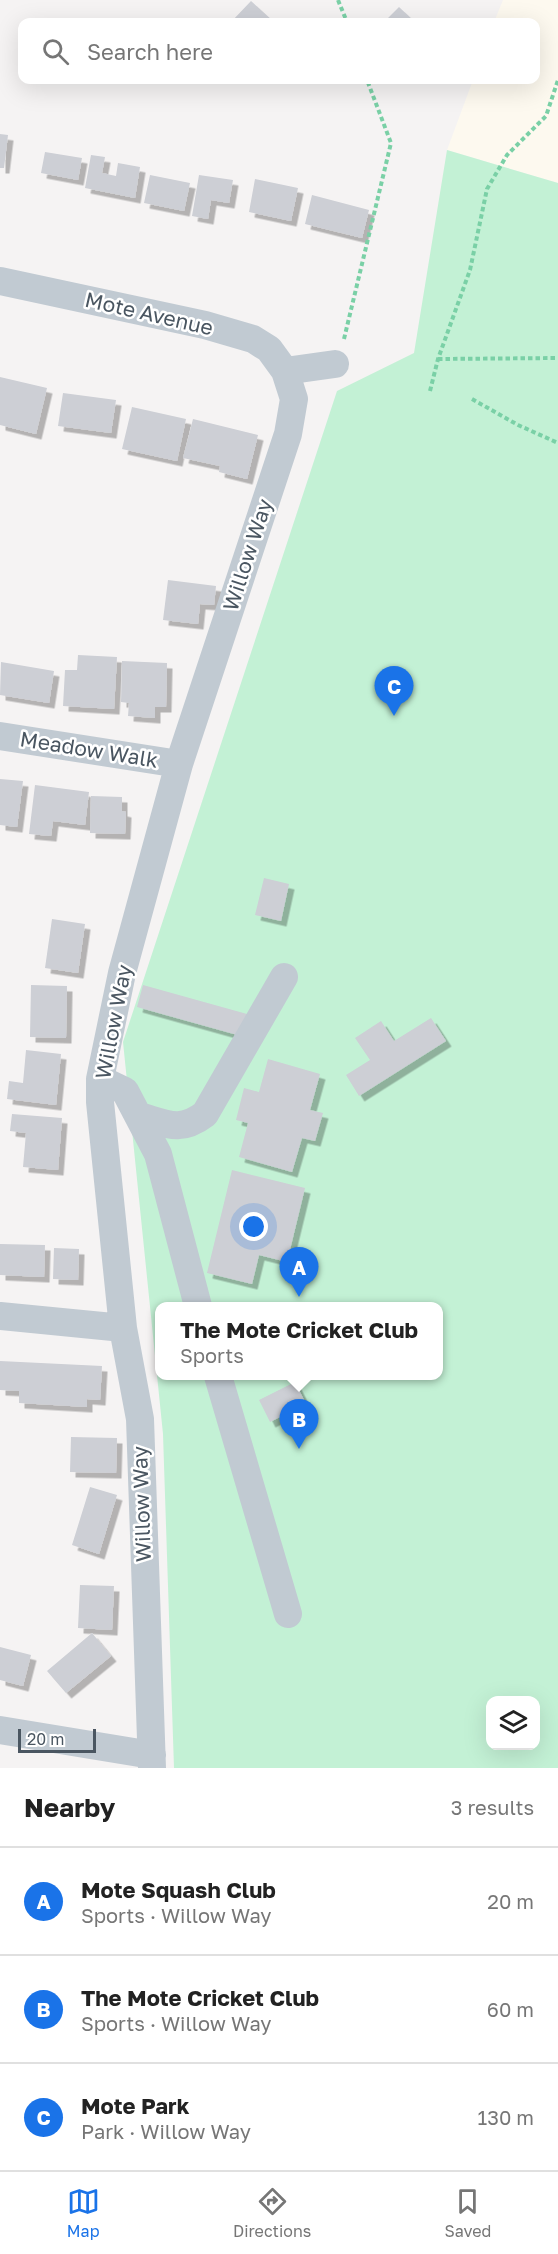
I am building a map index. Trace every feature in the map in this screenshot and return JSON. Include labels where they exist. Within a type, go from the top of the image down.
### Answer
[{"type":"street","name":"Mote Avenue","points":[[0,281],[254,339],[269,349],[285,371]]},
{"type":"street","points":[[285,371],[335,363]]},
{"type":"street","name":"Willow Way","points":[[152,1761],[140,1419],[123,1328],[100,1102],[100,1079],[122,973],[179,764],[288,434],[294,399],[285,371]]},
{"type":"street","name":"Meadow Walk","points":[[0,736],[179,764]]},
{"type":"street","points":[[139,1116],[173,1125],[192,1124],[205,1114],[285,977]]},
{"type":"street","points":[[100,1079],[125,1091],[158,1154],[197,1302]]},
{"type":"street","points":[[0,1316],[123,1328]]},
{"type":"street","points":[[219,1380],[288,1614]]},
{"type":"street","points":[[0,1730],[152,1761]]},
{"type":"path","points":[[338,0],[345,18]]},
{"type":"path","points":[[430,391],[438,359],[470,270],[487,189],[507,154],[546,117],[558,80]]},
{"type":"path","points":[[335,363],[346,333],[391,143],[369,84]]},
{"type":"path","points":[[438,359],[558,358]]},
{"type":"path","points":[[472,399],[518,425],[558,443]]},
{"type":"shaded area","points":[[503,0],[558,0],[558,183],[447,150],[472,84],[540,84],[540,18],[496,18]]},
{"type":"green space","points":[[447,150],[558,183],[558,1768],[174,1768],[163,1434],[157,1380],[443,1380],[443,1302],[155,1302],[155,1356],[123,1042],[337,391],[414,353]]},
{"type":"building","points":[[251,1],[270,18],[235,18]]},
{"type":"building","points":[[399,7],[411,18],[388,18]]},
{"type":"building","points":[[0,134],[8,135],[4,168],[0,168]]},
{"type":"building","points":[[45,152],[82,158],[78,180],[41,173]]},
{"type":"building","points":[[91,155],[105,157],[102,173],[116,176],[118,163],[140,167],[135,198],[85,188]]},
{"type":"building","points":[[150,175],[190,183],[184,211],[144,203]]},
{"type":"building","points":[[199,175],[233,180],[229,203],[211,200],[208,219],[192,216]]},
{"type":"building","points":[[255,179],[298,188],[291,221],[249,212]]},
{"type":"building","points":[[312,195],[369,210],[362,238],[305,224]]},
{"type":"building","points":[[0,377],[47,388],[36,434],[0,425]]},
{"type":"building","points":[[63,393],[116,400],[111,433],[58,426]]},
{"type":"building","points":[[132,407],[186,419],[177,461],[122,449]]},
{"type":"building","points":[[193,419],[258,435],[247,479],[219,472],[220,466],[183,458]]},
{"type":"building","points":[[168,580],[216,586],[214,605],[200,604],[198,624],[163,620]]},
{"type":"building","points":[[78,655],[117,657],[114,709],[63,706],[65,670],[77,670]]},
{"type":"building","points":[[122,661],[167,663],[166,707],[155,707],[155,718],[128,716],[129,703],[121,702]]},
{"type":"building","points":[[1,662],[54,671],[49,703],[0,695]]},
{"type":"building","points":[[0,779],[23,781],[17,827],[0,825]]},
{"type":"building","points":[[35,785],[89,792],[85,825],[53,821],[51,836],[29,834]]},
{"type":"building","points":[[91,796],[122,797],[122,811],[126,812],[125,834],[90,833]]},
{"type":"building","points":[[264,878],[289,884],[281,921],[255,915]]},
{"type":"building","points":[[52,919],[85,924],[78,973],[45,968]]},
{"type":"building","points":[[31,985],[67,986],[66,1038],[30,1037]]},
{"type":"building","points":[[143,985],[247,1014],[241,1036],[137,1007]]},
{"type":"building","points":[[431,1018],[446,1041],[359,1096],[346,1075],[370,1060],[355,1038],[381,1021],[394,1041]]},
{"type":"building","points":[[26,1050],[61,1054],[56,1105],[7,1099],[9,1081],[23,1083]]},
{"type":"building","points":[[268,1059],[320,1074],[310,1110],[323,1113],[315,1141],[302,1138],[292,1172],[239,1157],[248,1123],[236,1120],[244,1088],[259,1092]]},
{"type":"building","points":[[12,1114],[62,1118],[58,1170],[23,1167],[26,1133],[10,1131]]},
{"type":"building","points":[[232,1170],[305,1188],[287,1262],[259,1255],[252,1284],[207,1273]]},
{"type":"building","points":[[0,1244],[45,1245],[44,1277],[0,1275]]},
{"type":"building","points":[[54,1248],[79,1249],[78,1280],[53,1279]]},
{"type":"building","points":[[0,1361],[102,1366],[100,1400],[87,1399],[87,1407],[19,1403],[19,1391],[0,1390]]},
{"type":"building","points":[[295,1382],[306,1404],[270,1422],[259,1400]]},
{"type":"building","points":[[71,1437],[117,1438],[116,1473],[70,1472]]},
{"type":"building","points":[[90,1487],[117,1495],[99,1554],[72,1545]]},
{"type":"building","points":[[80,1585],[114,1586],[112,1630],[78,1628]]},
{"type":"building","points":[[92,1633],[111,1656],[66,1693],[47,1671]]},
{"type":"building","points":[[0,1647],[31,1655],[23,1686],[0,1680]]},
{"type":"place","name":"Mote Park","points":[[394,716]]},
{"type":"place","name":"Mote Squash Club","points":[[299,1297]]},
{"type":"place","name":"The Mote Cricket Club","points":[[299,1449]]}]
